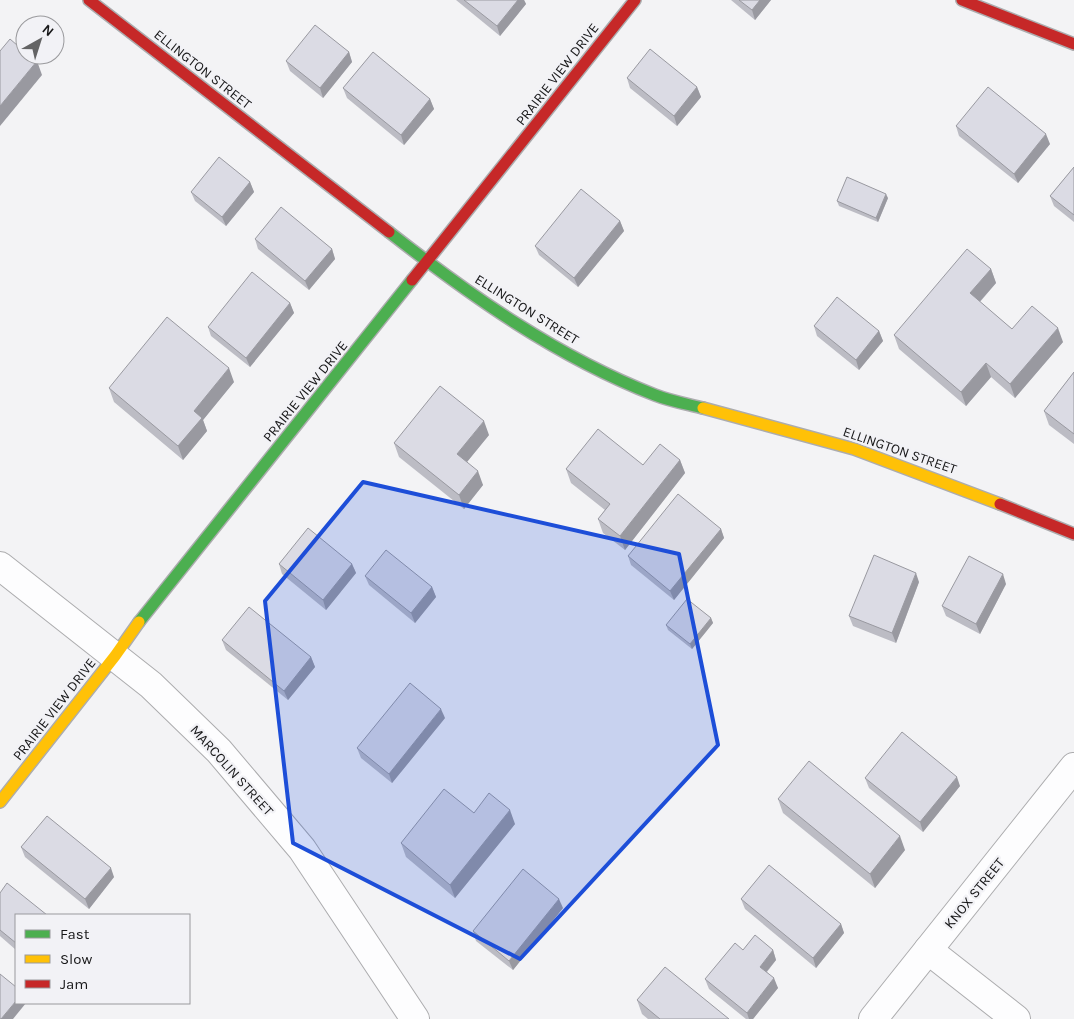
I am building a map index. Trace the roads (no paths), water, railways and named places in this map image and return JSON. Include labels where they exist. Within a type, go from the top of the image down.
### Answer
[{"type":"street","name":"ELLINGTON STREET","points":[[89,0],[427,262],[492,308],[555,348],[656,396],[854,449],[952,484],[1074,534]]},
{"type":"street","name":"PRAIRIE VIEW DRIVE","points":[[0,802],[115,656],[139,622],[635,0]]},
{"type":"street","points":[[962,0],[1074,44]]},
{"type":"street","name":"MARCOLIN STREET","points":[[0,566],[151,685],[219,751],[302,849],[415,1019]]},
{"type":"street","name":"KNOX STREET","points":[[873,1019],[1074,767]]},
{"type":"street","points":[[928,950],[1016,1019]]}]
